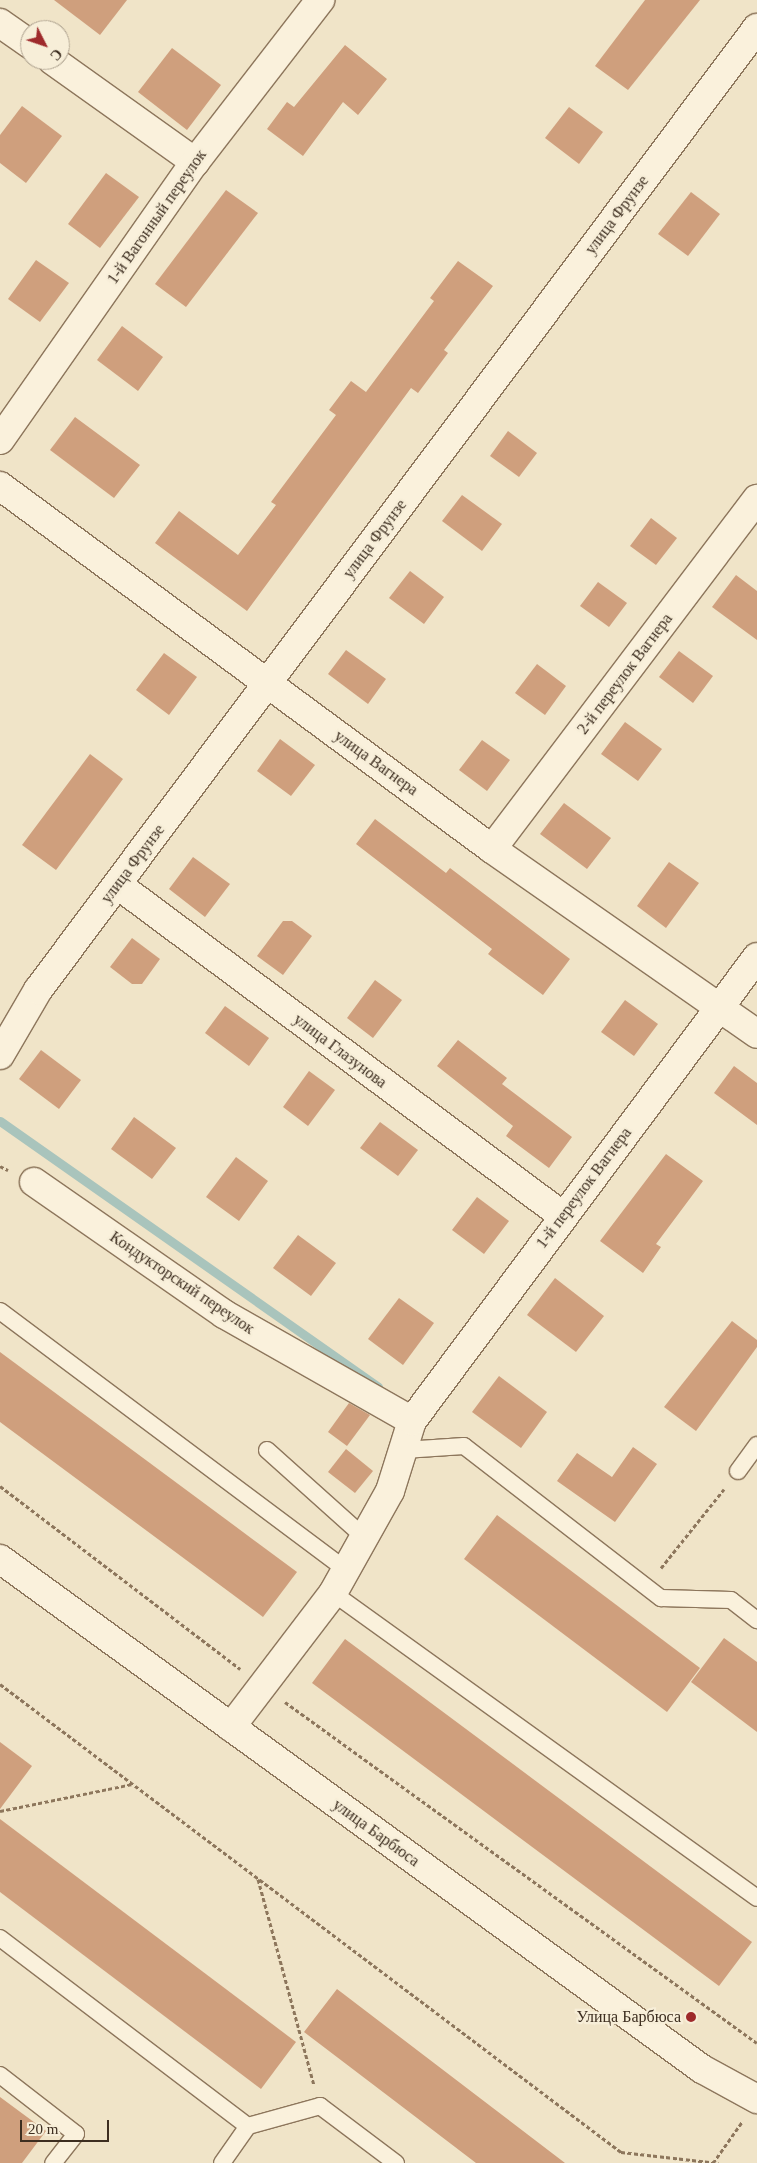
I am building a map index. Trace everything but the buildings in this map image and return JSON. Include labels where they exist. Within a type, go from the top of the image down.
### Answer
[{"type":"street","name":"1-й Вагонный переулок","points":[[0,440],[195,162],[320,0]]},
{"type":"street","points":[[0,23],[20,37]]},
{"type":"street","name":"улица Фрунзе","points":[[0,1055],[38,990],[757,28]]},
{"type":"street","points":[[66,70],[195,162]]},
{"type":"street","name":"улица Вагнера","points":[[0,486],[492,849],[720,1005],[757,1034]]},
{"type":"street","name":"2-й переулок Вагнера","points":[[492,849],[757,499]]},
{"type":"street","name":"улица Глазунова","points":[[118,885],[562,1216]]},
{"type":"street","name":"1-й переулок Вагнера","points":[[412,1421],[562,1216],[757,957]]},
{"type":"street","name":"Кондукторский переулок","points":[[34,1182],[224,1314],[412,1421]]},
{"type":"street","points":[[231,1727],[333,1593],[390,1491],[412,1421]]},
{"type":"street","name":"улица Барбюса","points":[[0,1559],[702,2069],[752,2108]]},
{"type":"lane","points":[[0,1311],[345,1569]]},
{"type":"lane","points":[[738,1471],[757,1445]]},
{"type":"lane","points":[[404,1450],[464,1446],[661,1598],[730,1600],[757,1620]]},
{"type":"lane","points":[[267,1450],[364,1536]]},
{"type":"lane","points":[[333,1593],[757,1898]]},
{"type":"lane","points":[[0,1938],[248,2126]]},
{"type":"lane","points":[[0,2075],[76,2134],[53,2163]]},
{"type":"lane","points":[[222,2163],[248,2126],[320,2106],[396,2163]]},
{"type":"path","points":[[647,1586],[738,1471]]},
{"type":"path","points":[[0,1486],[263,1686],[757,2043]]},
{"type":"path","points":[[0,1684],[621,2152],[715,2162],[752,2108]]},
{"type":"path","points":[[0,1811],[133,1784]]},
{"type":"path","points":[[258,1878],[320,2106]]},
{"type":"waterway","points":[[0,1121],[378,1387]]},
{"type":"place","name":"Улица Барбюса","points":[[691,2017]]}]
